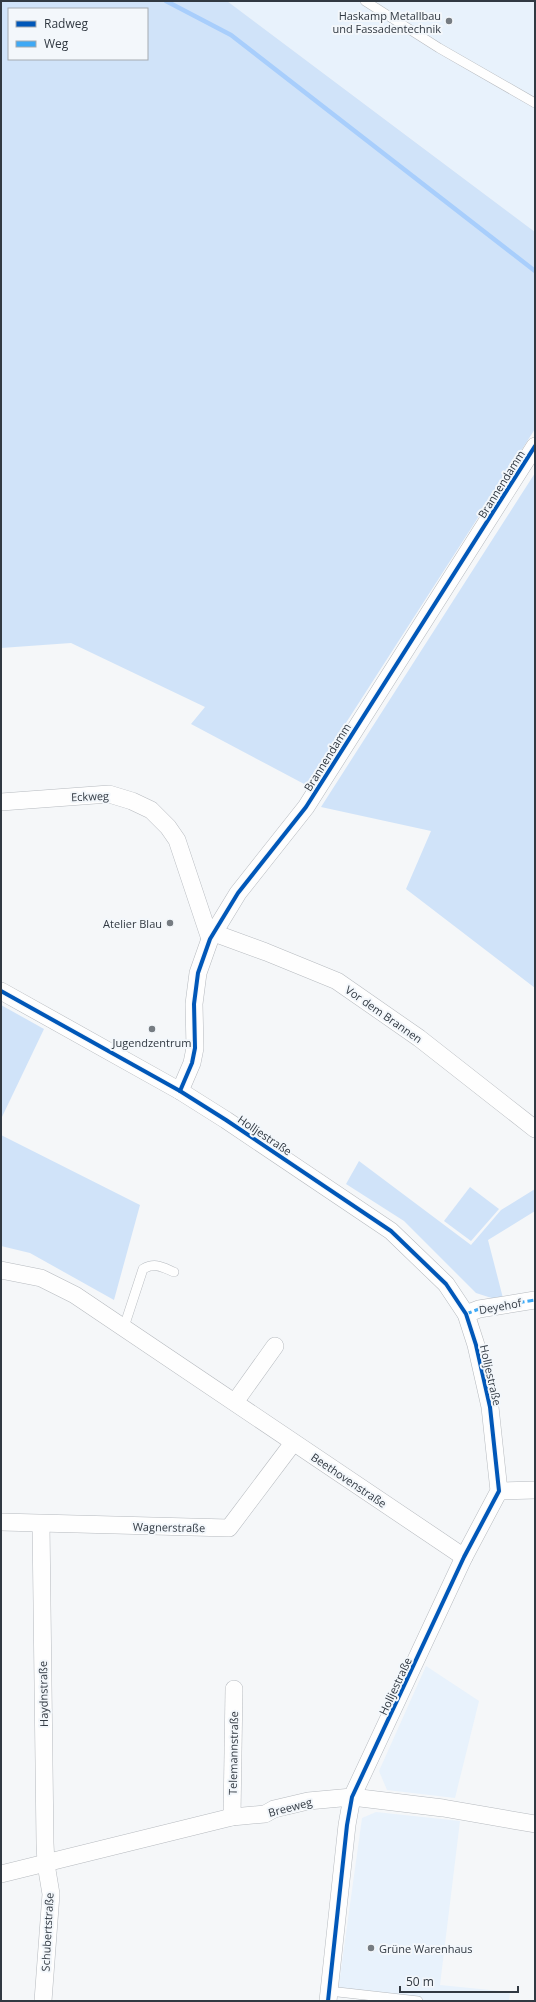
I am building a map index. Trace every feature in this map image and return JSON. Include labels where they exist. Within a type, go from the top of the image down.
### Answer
[{"type":"street","name":"Brannendamm","points":[[180,1091],[187,1078],[194,1056],[194,1004],[198,973],[212,936],[238,893],[306,807],[535,446]]},
{"type":"street","name":"Eckweg","points":[[1,802],[109,794],[132,801],[150,810],[168,827],[177,840],[212,936]]},
{"type":"street","name":"Vor dem Brannen","points":[[212,936],[266,952],[337,981],[418,1038],[535,1129]]},
{"type":"street","name":"Holljestraße","points":[[1,991],[180,1091],[226,1120],[391,1231],[446,1284],[466,1314],[476,1345],[490,1407],[499,1491],[464,1557],[352,1797],[347,1825],[329,1996]]},
{"type":"street","name":"Beethovenstraße","points":[[1,1270],[41,1278],[75,1295],[464,1557]]},
{"type":"street","name":"Deyehof","points":[[466,1314],[479,1309],[535,1300]]},
{"type":"street","points":[[235,1402],[275,1346]]},
{"type":"street","name":"Wagnerstraße","points":[[1,1522],[229,1528],[293,1442]]},
{"type":"street","points":[[499,1491],[535,1490]]},
{"type":"street","name":"Haydnstraße","points":[[40,1524],[46,1864]]},
{"type":"street","name":"Telemannstraße","points":[[232,1818],[234,1689]]},
{"type":"street","name":"Breeweg","points":[[1,1874],[232,1818],[265,1814],[274,1809],[308,1801],[352,1797],[443,1808],[535,1824]]},
{"type":"street","name":"Schubertstraße","points":[[43,2001],[51,1894],[46,1864]]},
{"type":"lane","points":[[365,1],[439,48],[535,103]]},
{"type":"lane","points":[[124,1327],[143,1269],[150,1265],[156,1264],[174,1272]]},
{"type":"lane","points":[[329,1996],[418,2001]]},
{"type":"shaded area","points":[[1,1],[227,1],[535,232],[535,429],[306,785],[191,724],[205,707],[71,643],[1,648]]},
{"type":"shaded area","points":[[227,1],[535,1],[535,232],[414,141]]},
{"type":"shaded area","points":[[535,473],[535,988],[406,889],[431,831],[321,807]]},
{"type":"shaded area","points":[[1,1005],[44,1029],[1,1119]]},
{"type":"shaded area","points":[[1,1135],[140,1205],[114,1300],[30,1253],[1,1246]]},
{"type":"shaded area","points":[[359,1161],[471,1245],[501,1210],[535,1189],[535,1211],[488,1240],[504,1302],[476,1293],[404,1221],[346,1184]]},
{"type":"shaded area","points":[[470,1187],[499,1209],[471,1241],[444,1221]]},
{"type":"shaded area","points":[[426,1666],[479,1701],[455,1798],[387,1790],[379,1771]]},
{"type":"shaded area","points":[[376,1812],[460,1821],[440,1985],[510,1992],[509,2001],[408,2001],[338,1991],[362,1818]]},
{"type":"waterway","points":[[166,1],[231,35],[535,271]]},
{"type":"marked path","points":[[466,1314],[479,1309],[535,1300]]},
{"type":"cycle path","points":[[180,1091],[192,1063],[195,1048],[194,1004],[198,973],[210,939],[238,893],[306,807],[535,446]]},
{"type":"cycle path","points":[[1,991],[180,1091],[226,1120],[391,1231],[446,1284],[466,1314],[476,1345],[490,1407],[499,1491],[464,1557],[352,1797],[347,1825],[328,2001]]},
{"type":"place","name":"Haskamp Metallbau und Fassadentechnik","points":[[449,21]]},
{"type":"place","name":"Atelier Blau","points":[[170,923]]},
{"type":"place","name":"Jugendzentrum","points":[[152,1029]]},
{"type":"place","name":"Grüne Warenhaus","points":[[371,1948]]}]
